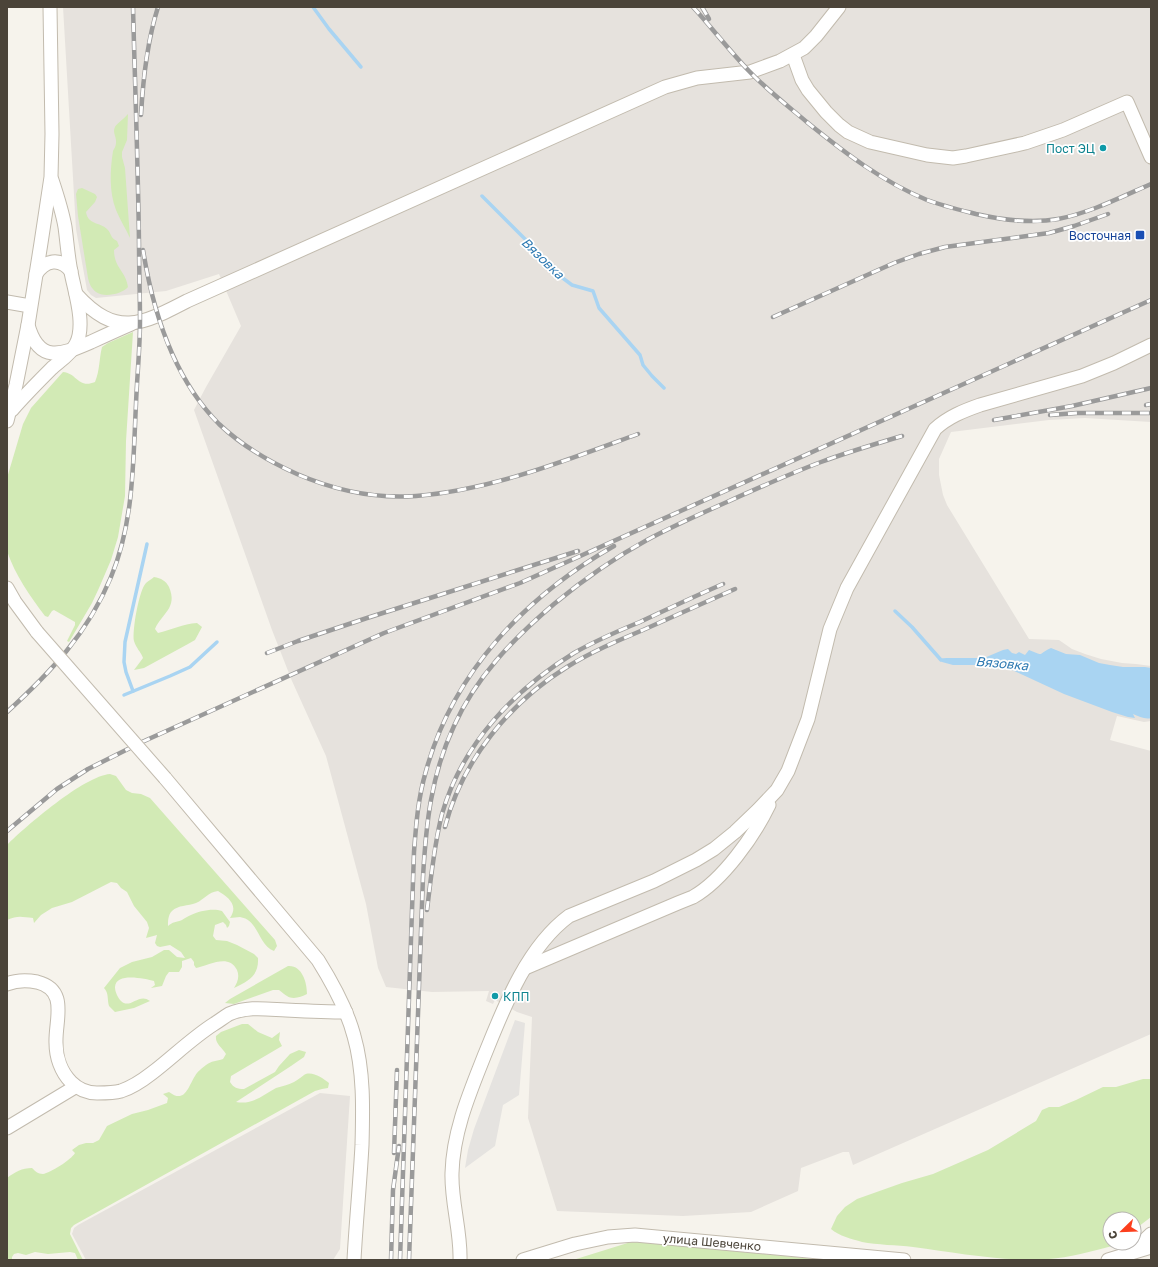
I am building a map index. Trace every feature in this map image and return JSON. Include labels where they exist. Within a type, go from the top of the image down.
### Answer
[{"type":"street","points":[[9,416],[28,325],[51,177],[52,134],[50,7]]},
{"type":"street","points":[[28,325],[33,341],[42,349],[55,353],[73,350],[132,324],[157,316],[193,298],[665,87],[697,78],[750,72],[780,61],[804,48],[816,36],[839,7]]},
{"type":"street","points":[[793,55],[802,80],[826,112],[848,132],[870,142],[927,155],[953,158],[966,156],[1046,137],[1126,102],[1151,157]]},
{"type":"street","points":[[9,416],[41,379],[73,350],[77,343],[80,325],[76,294],[62,213],[51,177]]},
{"type":"street","points":[[36,274],[43,266],[53,262],[62,263],[71,271]]},
{"type":"street","points":[[76,294],[89,308],[100,316],[117,322],[132,324]]},
{"type":"street","points":[[7,302],[30,306]]},
{"type":"street","points":[[525,968],[693,896],[719,876],[752,836],[788,771],[808,719],[830,628],[847,588],[935,429],[944,421],[966,410],[1082,376],[1114,363],[1151,345]]},
{"type":"street","points":[[7,588],[15,602],[37,632],[165,778],[318,960],[329,978],[346,1012],[354,1036],[359,1060],[363,1113],[360,1186],[354,1260]]},
{"type":"street","points":[[460,1260],[459,1235],[452,1174],[456,1138],[464,1108],[505,1005],[539,946],[558,924],[569,916],[654,881],[696,860],[714,849],[735,832],[777,790]]},
{"type":"street","points":[[7,984],[18,980],[36,982],[45,985],[55,994],[58,1009],[56,1053],[60,1066],[66,1077],[75,1087],[93,1093],[121,1091],[134,1086],[205,1030],[228,1015],[241,1010],[263,1008],[346,1012]]},
{"type":"street","points":[[7,1128],[75,1087]]},
{"type":"street","points":[[1129,1255],[1151,1234]]},
{"type":"street","name":"улица Шевченко","points":[[523,1260],[581,1242],[608,1237],[635,1235],[904,1260]]},
{"type":"street","points":[[1108,1260],[1129,1255],[1151,1247]]},
{"type":"shaded area","points":[[63,7],[1151,7],[1151,422],[1085,418],[1049,420],[951,432],[939,459],[939,475],[943,495],[947,505],[1029,639],[1059,640],[1072,649],[1101,659],[1151,666],[1151,721],[1144,722],[1117,716],[1110,740],[1151,751],[1151,1034],[853,1165],[849,1152],[843,1152],[801,1168],[798,1191],[751,1212],[683,1216],[557,1211],[528,1118],[532,1017],[517,1012],[495,1000],[493,1004],[486,1001],[489,991],[432,992],[386,987],[378,968],[366,904],[326,756],[292,681],[272,630],[194,410],[241,326],[219,274],[166,291],[96,298],[87,290],[76,229]]},
{"type":"shaded area","points":[[515,1020],[525,1023],[519,1095],[503,1105],[495,1146],[465,1168],[474,1129]]},
{"type":"shaded area","points":[[320,1093],[350,1096],[340,1249],[333,1260],[86,1260],[72,1234],[74,1228],[78,1225]]},
{"type":"green space","points":[[128,114],[127,140],[122,152],[122,157],[125,168],[130,238],[116,210],[112,196],[111,181],[112,158],[116,143],[114,129],[117,124]]},
{"type":"green space","points":[[82,188],[95,194],[97,197],[95,202],[86,212],[87,216],[92,221],[107,229],[113,239],[117,241],[119,246],[114,250],[116,261],[125,277],[128,287],[122,292],[108,295],[99,294],[90,285],[78,216],[76,194],[78,189]]},
{"type":"green space","points":[[133,332],[126,441],[125,496],[118,537],[111,560],[92,603],[69,642],[67,641],[75,622],[54,610],[48,617],[45,616],[23,585],[10,560],[7,551],[7,478],[23,424],[31,408],[63,372],[72,375],[85,384],[95,382],[102,347]]},
{"type":"green space","points":[[154,577],[165,581],[169,587],[172,600],[168,610],[155,629],[158,633],[197,623],[202,627],[195,640],[144,668],[134,670],[143,658],[134,641],[137,611],[143,587]]},
{"type":"green space","points":[[110,774],[116,776],[126,790],[150,798],[275,940],[277,946],[274,951],[265,944],[255,927],[246,919],[240,917],[230,918],[233,905],[229,899],[218,891],[196,903],[174,909],[171,913],[168,918],[168,926],[198,912],[206,910],[222,911],[230,922],[227,928],[223,922],[215,925],[213,936],[216,940],[227,941],[237,945],[254,954],[258,958],[255,974],[244,983],[234,988],[238,975],[237,970],[229,962],[218,962],[196,968],[191,958],[182,961],[182,967],[179,972],[169,972],[162,986],[151,988],[155,985],[154,981],[144,979],[120,979],[115,987],[117,995],[121,1001],[128,1004],[142,998],[150,1001],[134,1008],[115,1012],[109,1006],[106,990],[104,988],[120,968],[132,962],[152,957],[164,950],[169,950],[177,957],[185,958],[181,952],[170,945],[160,947],[157,946],[155,943],[157,935],[146,938],[149,928],[147,922],[134,906],[127,892],[117,883],[111,882],[72,902],[52,908],[41,915],[34,923],[33,918],[26,917],[17,917],[7,920],[7,845],[27,826],[71,792],[99,777]]},
{"type":"green space","points":[[288,966],[297,968],[303,975],[307,994],[292,998],[286,996],[279,990],[273,990],[234,1004],[225,1003],[230,999]]},
{"type":"green space","points":[[242,1024],[248,1024],[258,1032],[272,1038],[280,1032],[279,1040],[282,1046],[231,1076],[230,1082],[236,1088],[244,1089],[275,1072],[290,1054],[299,1050],[306,1052],[304,1057],[236,1102],[242,1103],[253,1101],[276,1088],[294,1082],[310,1073],[317,1075],[329,1083],[328,1088],[315,1091],[74,1225],[71,1228],[70,1234],[83,1260],[78,1260],[75,1253],[70,1252],[48,1254],[35,1252],[26,1255],[18,1253],[14,1254],[12,1260],[7,1260],[7,1178],[28,1168],[32,1168],[41,1174],[46,1173],[60,1166],[73,1156],[75,1153],[72,1150],[79,1145],[93,1143],[99,1140],[107,1126],[132,1114],[167,1103],[168,1098],[163,1094],[169,1092],[174,1095],[182,1095],[188,1089],[200,1070],[210,1063],[223,1059],[226,1054],[218,1043],[216,1036],[221,1032]]},
{"type":"green space","points":[[1143,1079],[1151,1079],[1151,1217],[1142,1224],[1142,1211],[1102,1211],[1102,1248],[1056,1258],[1032,1260],[1015,1259],[868,1243],[838,1234],[831,1229],[837,1216],[845,1207],[857,1199],[933,1174],[988,1150],[1036,1121],[1042,1110],[1049,1107],[1059,1107],[1103,1087],[1116,1087]]},
{"type":"green space","points":[[634,1241],[826,1260],[573,1260]]},
{"type":"water","points":[[1051,648],[1066,654],[1080,655],[1099,663],[1123,667],[1151,668],[1151,718],[1144,718],[1133,714],[1135,718],[1128,717],[1112,712],[1064,694],[1010,669],[984,665],[953,665],[942,662],[941,660],[946,658],[984,658],[1008,649],[1012,653],[1016,654],[1019,652],[1025,655],[1029,650],[1041,654]]},
{"type":"waterway","name":"Вязовка","points":[[313,7],[329,29],[361,67]]},
{"type":"waterway","name":"Вязовка","points":[[482,196],[539,253],[556,273],[572,285],[593,291],[599,308],[640,355],[643,365],[664,388]]},
{"type":"waterway","points":[[133,691],[124,662],[125,642],[147,544]]},
{"type":"waterway","name":"Вязовка","points":[[895,611],[912,627],[941,660],[945,660]]},
{"type":"waterway","points":[[124,695],[190,667],[217,642]]},
{"type":"railway","points":[[7,712],[39,682],[80,634],[91,616],[102,597],[119,556],[128,513],[133,470],[140,342],[138,184],[133,7]]},
{"type":"railway","points":[[141,115],[146,61],[158,7]]},
{"type":"railway","points":[[693,7],[756,78],[808,123],[850,156],[880,176],[927,200],[996,218],[1017,221],[1038,221],[1058,219],[1082,213],[1151,184]]},
{"type":"railway","points":[[702,7],[709,19]]},
{"type":"railway","points":[[773,317],[894,263],[919,254],[945,247],[1049,233],[1108,214]]},
{"type":"railway","points":[[143,250],[147,273],[159,320],[177,365],[203,406],[219,424],[246,446],[277,464],[311,480],[340,489],[370,495],[401,497],[444,493],[501,481],[584,454],[638,434]]},
{"type":"railway","points":[[7,831],[57,789],[88,769],[142,742],[384,633],[520,583],[1151,300]]},
{"type":"railway","points":[[994,420],[1072,406],[1151,388]]},
{"type":"railway","points":[[1146,405],[1151,404]]},
{"type":"railway","points":[[1050,415],[1077,413],[1151,413]]},
{"type":"railway","points":[[409,1260],[423,877],[428,819],[435,781],[446,744],[473,691],[484,675],[510,645],[539,617],[587,578],[623,554],[677,525],[785,476],[841,455],[902,436]]},
{"type":"railway","points":[[400,1260],[414,852],[419,801],[423,781],[438,735],[454,701],[474,669],[497,640],[523,613],[551,588],[614,546]]},
{"type":"railway","points":[[267,653],[367,618],[578,551]]},
{"type":"railway","points":[[427,910],[435,850],[442,814],[451,789],[463,765],[477,742],[493,721],[531,684],[574,653],[607,636],[723,584]]},
{"type":"railway","points":[[445,827],[463,779],[476,757],[507,716],[526,698],[567,667],[595,652],[735,589]]},
{"type":"railway","points":[[394,1153],[397,1070]]},
{"type":"railway","points":[[391,1260],[393,1190],[399,1146]]},
{"type":"place","name":"Пост ЭЦ","points":[[1103,148]]},
{"type":"place","name":"Восточная","points":[[1140,235]]},
{"type":"place","name":"КПП","points":[[495,996]]}]
